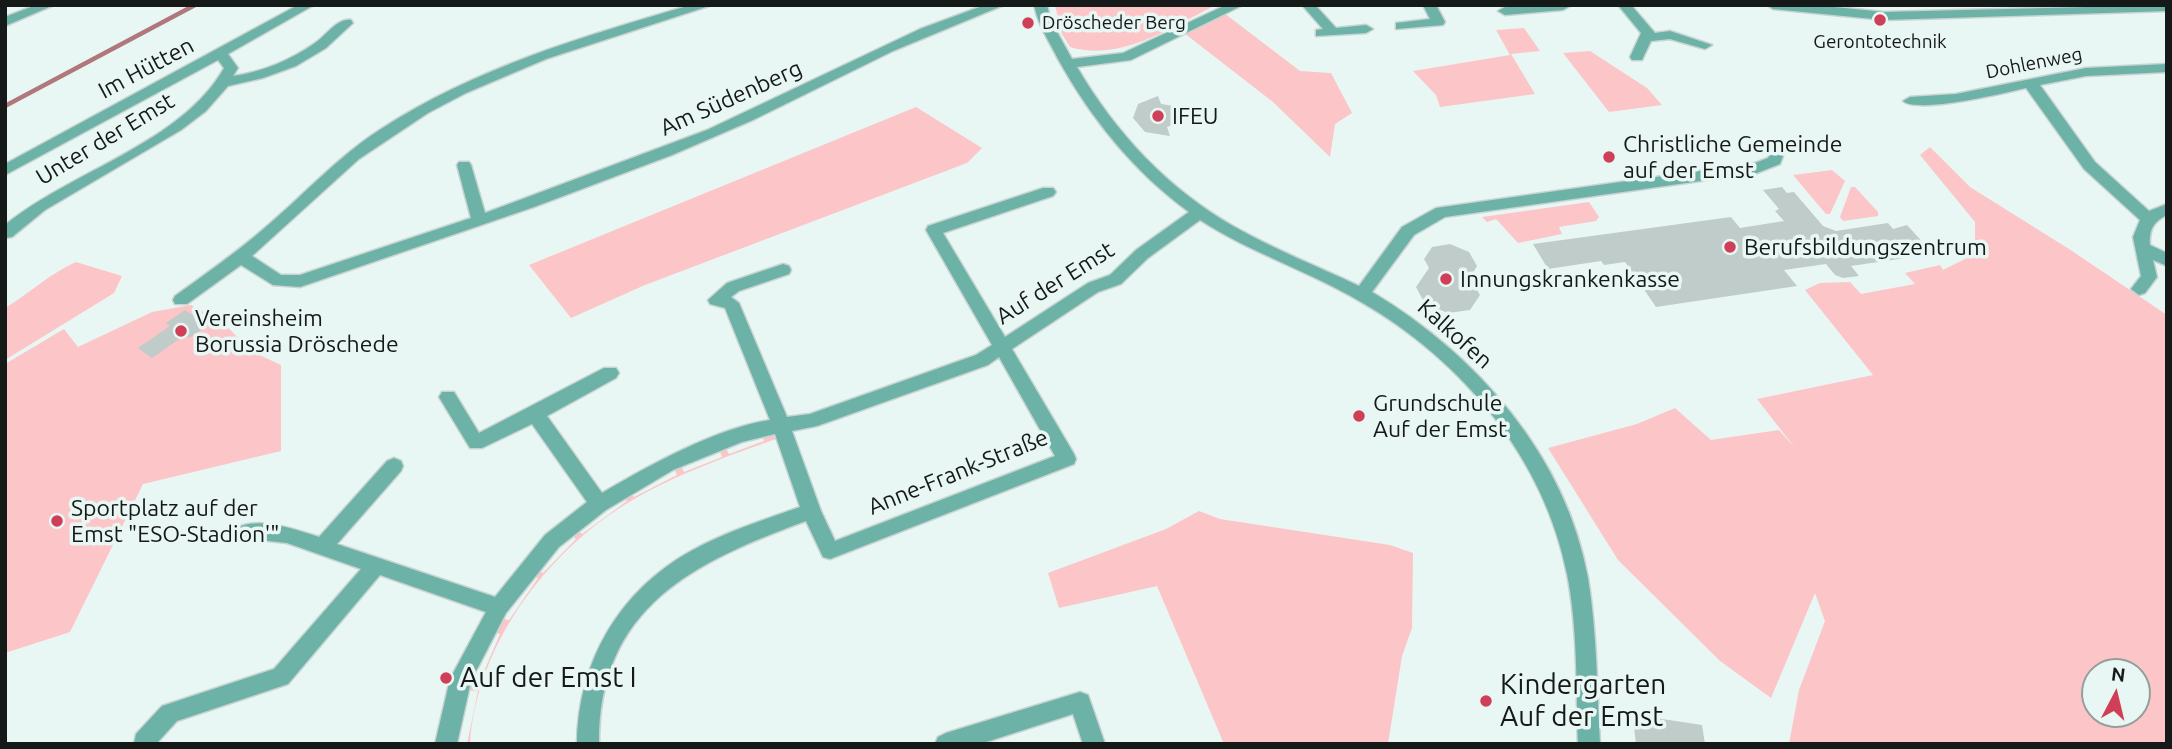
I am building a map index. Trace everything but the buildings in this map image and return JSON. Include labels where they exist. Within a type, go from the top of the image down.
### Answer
[{"type":"street","points":[[5,22],[48,5]]},
{"type":"street","name":"Im Hütten","points":[[5,170],[308,5]]},
{"type":"street","points":[[181,300],[241,256],[359,150],[441,100],[561,51],[706,5]]},
{"type":"street","name":"Am Südenberg","points":[[241,256],[265,278],[292,283],[657,156],[791,98],[901,44],[998,5]]},
{"type":"street","name":"Kalkofen","points":[[1040,5],[1044,21],[1067,64],[1110,131],[1127,151],[1200,212],[1251,242],[1362,295],[1415,327],[1482,391],[1537,467],[1563,523],[1576,566],[1589,744]]},
{"type":"street","points":[[1067,64],[1126,57],[1237,5]]},
{"type":"street","points":[[1308,5],[1327,33],[1366,29]]},
{"type":"street","points":[[1401,26],[1438,22],[1429,5]]},
{"type":"street","points":[[1624,5],[1652,37],[1670,34],[1705,45]]},
{"type":"street","points":[[1773,5],[1884,16],[2167,7]]},
{"type":"street","points":[[1510,9],[1563,6]]},
{"type":"street","points":[[225,82],[247,79],[291,61],[333,37],[346,23]]},
{"type":"street","points":[[1637,57],[1648,32]]},
{"type":"street","points":[[219,54],[229,61],[231,68],[225,82]]},
{"type":"street","name":"Dohlenweg","points":[[1910,102],[1956,98],[2086,72],[2167,68]]},
{"type":"street","name":"Unter der Emst","points":[[6,233],[40,205],[164,134],[207,101],[225,82]]},
{"type":"street","points":[[2029,83],[2040,92],[2091,168],[2148,218]]},
{"type":"street","points":[[1362,295],[1408,231],[1441,212],[1757,168],[1775,161],[1776,156]]},
{"type":"street","points":[[464,165],[479,220]]},
{"type":"street","name":"Auf der Emst","points":[[1003,347],[934,230],[1048,192]]},
{"type":"street","points":[[2139,289],[2149,277],[2140,234],[2148,218],[2167,209]]},
{"type":"street","name":"Auf der Emst","points":[[446,744],[461,679],[499,607],[552,541],[599,504],[666,465],[736,437],[811,421],[982,360],[1094,287],[1107,286],[1118,279],[1132,268],[1140,256],[1200,212]]},
{"type":"street","points":[[2143,249],[2167,260]]},
{"type":"street","points":[[781,426],[731,303],[716,300],[733,287],[783,270]]},
{"type":"street","name":"Anne-Frank-Straße","points":[[781,426],[810,511],[830,551],[1067,459],[1003,347]]},
{"type":"street","points":[[448,397],[477,443],[610,373]]},
{"type":"street","points":[[535,414],[599,504]]},
{"type":"street","points":[[323,546],[394,466]]},
{"type":"street","points":[[588,744],[590,699],[601,662],[624,621],[663,578],[706,551],[810,511]]},
{"type":"street","points":[[248,532],[288,535],[499,607]]},
{"type":"street","points":[[144,741],[170,713],[281,677],[377,564]]},
{"type":"street","points":[[946,744],[1080,702],[1094,744]]},
{"type":"shaded area","points":[[1055,5],[1216,5],[1146,40],[1108,50],[1089,50],[1070,47],[1062,34]]},
{"type":"shaded area","points":[[1224,13],[1300,71],[1331,73],[1352,113],[1335,124],[1330,157],[1273,102],[1184,33]]},
{"type":"shaded area","points":[[1524,28],[1540,51],[1511,54],[1535,94],[1440,107],[1436,95],[1413,71],[1510,55],[1496,30]]},
{"type":"shaded area","points":[[1590,51],[1647,88],[1662,105],[1609,112],[1563,53]]},
{"type":"shaded area","points":[[916,107],[982,148],[967,163],[645,285],[571,318],[529,265]]},
{"type":"shaded area","points":[[1930,147],[1970,187],[2167,315],[2167,744],[1789,744],[1799,690],[1825,621],[1815,593],[1771,698],[1720,661],[1618,560],[1548,448],[1637,424],[1675,408],[1711,440],[1779,430],[1795,448],[1757,399],[1873,375],[1805,290],[1820,283],[1850,282],[1861,294],[1915,284],[1905,273],[1940,265],[1943,270],[1975,254],[1975,222],[1920,155]]},
{"type":"shaded area","points":[[1832,170],[1845,181],[1830,214],[1826,214],[1793,175]]},
{"type":"shaded area","points":[[1851,187],[1855,187],[1878,212],[1878,216],[1843,221],[1840,217]]},
{"type":"shaded area","points":[[1589,202],[1599,217],[1596,221],[1559,227],[1562,234],[1518,243],[1496,219],[1487,222],[1482,217]]},
{"type":"shaded area","points":[[76,262],[122,276],[114,293],[5,360],[5,308]]},
{"type":"shaded area","points":[[191,305],[222,322],[253,352],[281,365],[281,451],[143,484],[70,632],[5,653],[5,364],[64,329],[78,347],[152,312]]},
{"type":"shaded area","points":[[762,434],[772,434],[776,439],[725,457],[643,494],[579,539],[551,567],[525,598],[504,632],[487,668],[476,705],[470,744],[467,744],[478,691],[465,690],[467,684],[479,683],[500,634],[490,631],[498,618],[509,620],[538,578],[529,574],[534,568],[543,573],[576,539],[569,533],[576,529],[582,534],[627,501],[622,494],[628,491],[634,497],[677,475],[674,467],[680,464],[684,472],[722,457],[719,449],[725,447],[729,454],[764,441]]},
{"type":"shaded area","points":[[1199,511],[1220,519],[1390,545],[1413,553],[1412,628],[1402,656],[1388,744],[1224,744],[1157,586],[1059,608],[1048,573],[1166,529]]},
{"type":"waterway","points":[[5,106],[195,5]]},
{"type":"place","name":"Gerontotechnik","points":[[1880,20]]},
{"type":"place","name":"Dröscheder Berg","points":[[1028,23]]},
{"type":"place","name":"IFEU","points":[[1158,116]]},
{"type":"place","name":"Christliche Gemeinde auf der Emst","points":[[1609,157]]},
{"type":"place","name":"Berufsbildungszentrum","points":[[1730,247]]},
{"type":"place","name":"Innungskrankenkasse","points":[[1446,279]]},
{"type":"place","name":"Vereinsheim Borussia Dröschede","points":[[181,331]]},
{"type":"place","name":"Grundschule Auf der Emst","points":[[1359,416]]},
{"type":"place","name":"Sportplatz auf der Emst \"ESO-Stadion'\"","points":[[57,521]]},
{"type":"place","name":"Auf der Emst I","points":[[446,678]]},
{"type":"place","name":"Kindergarten Auf der Emst","points":[[1486,701]]}]
